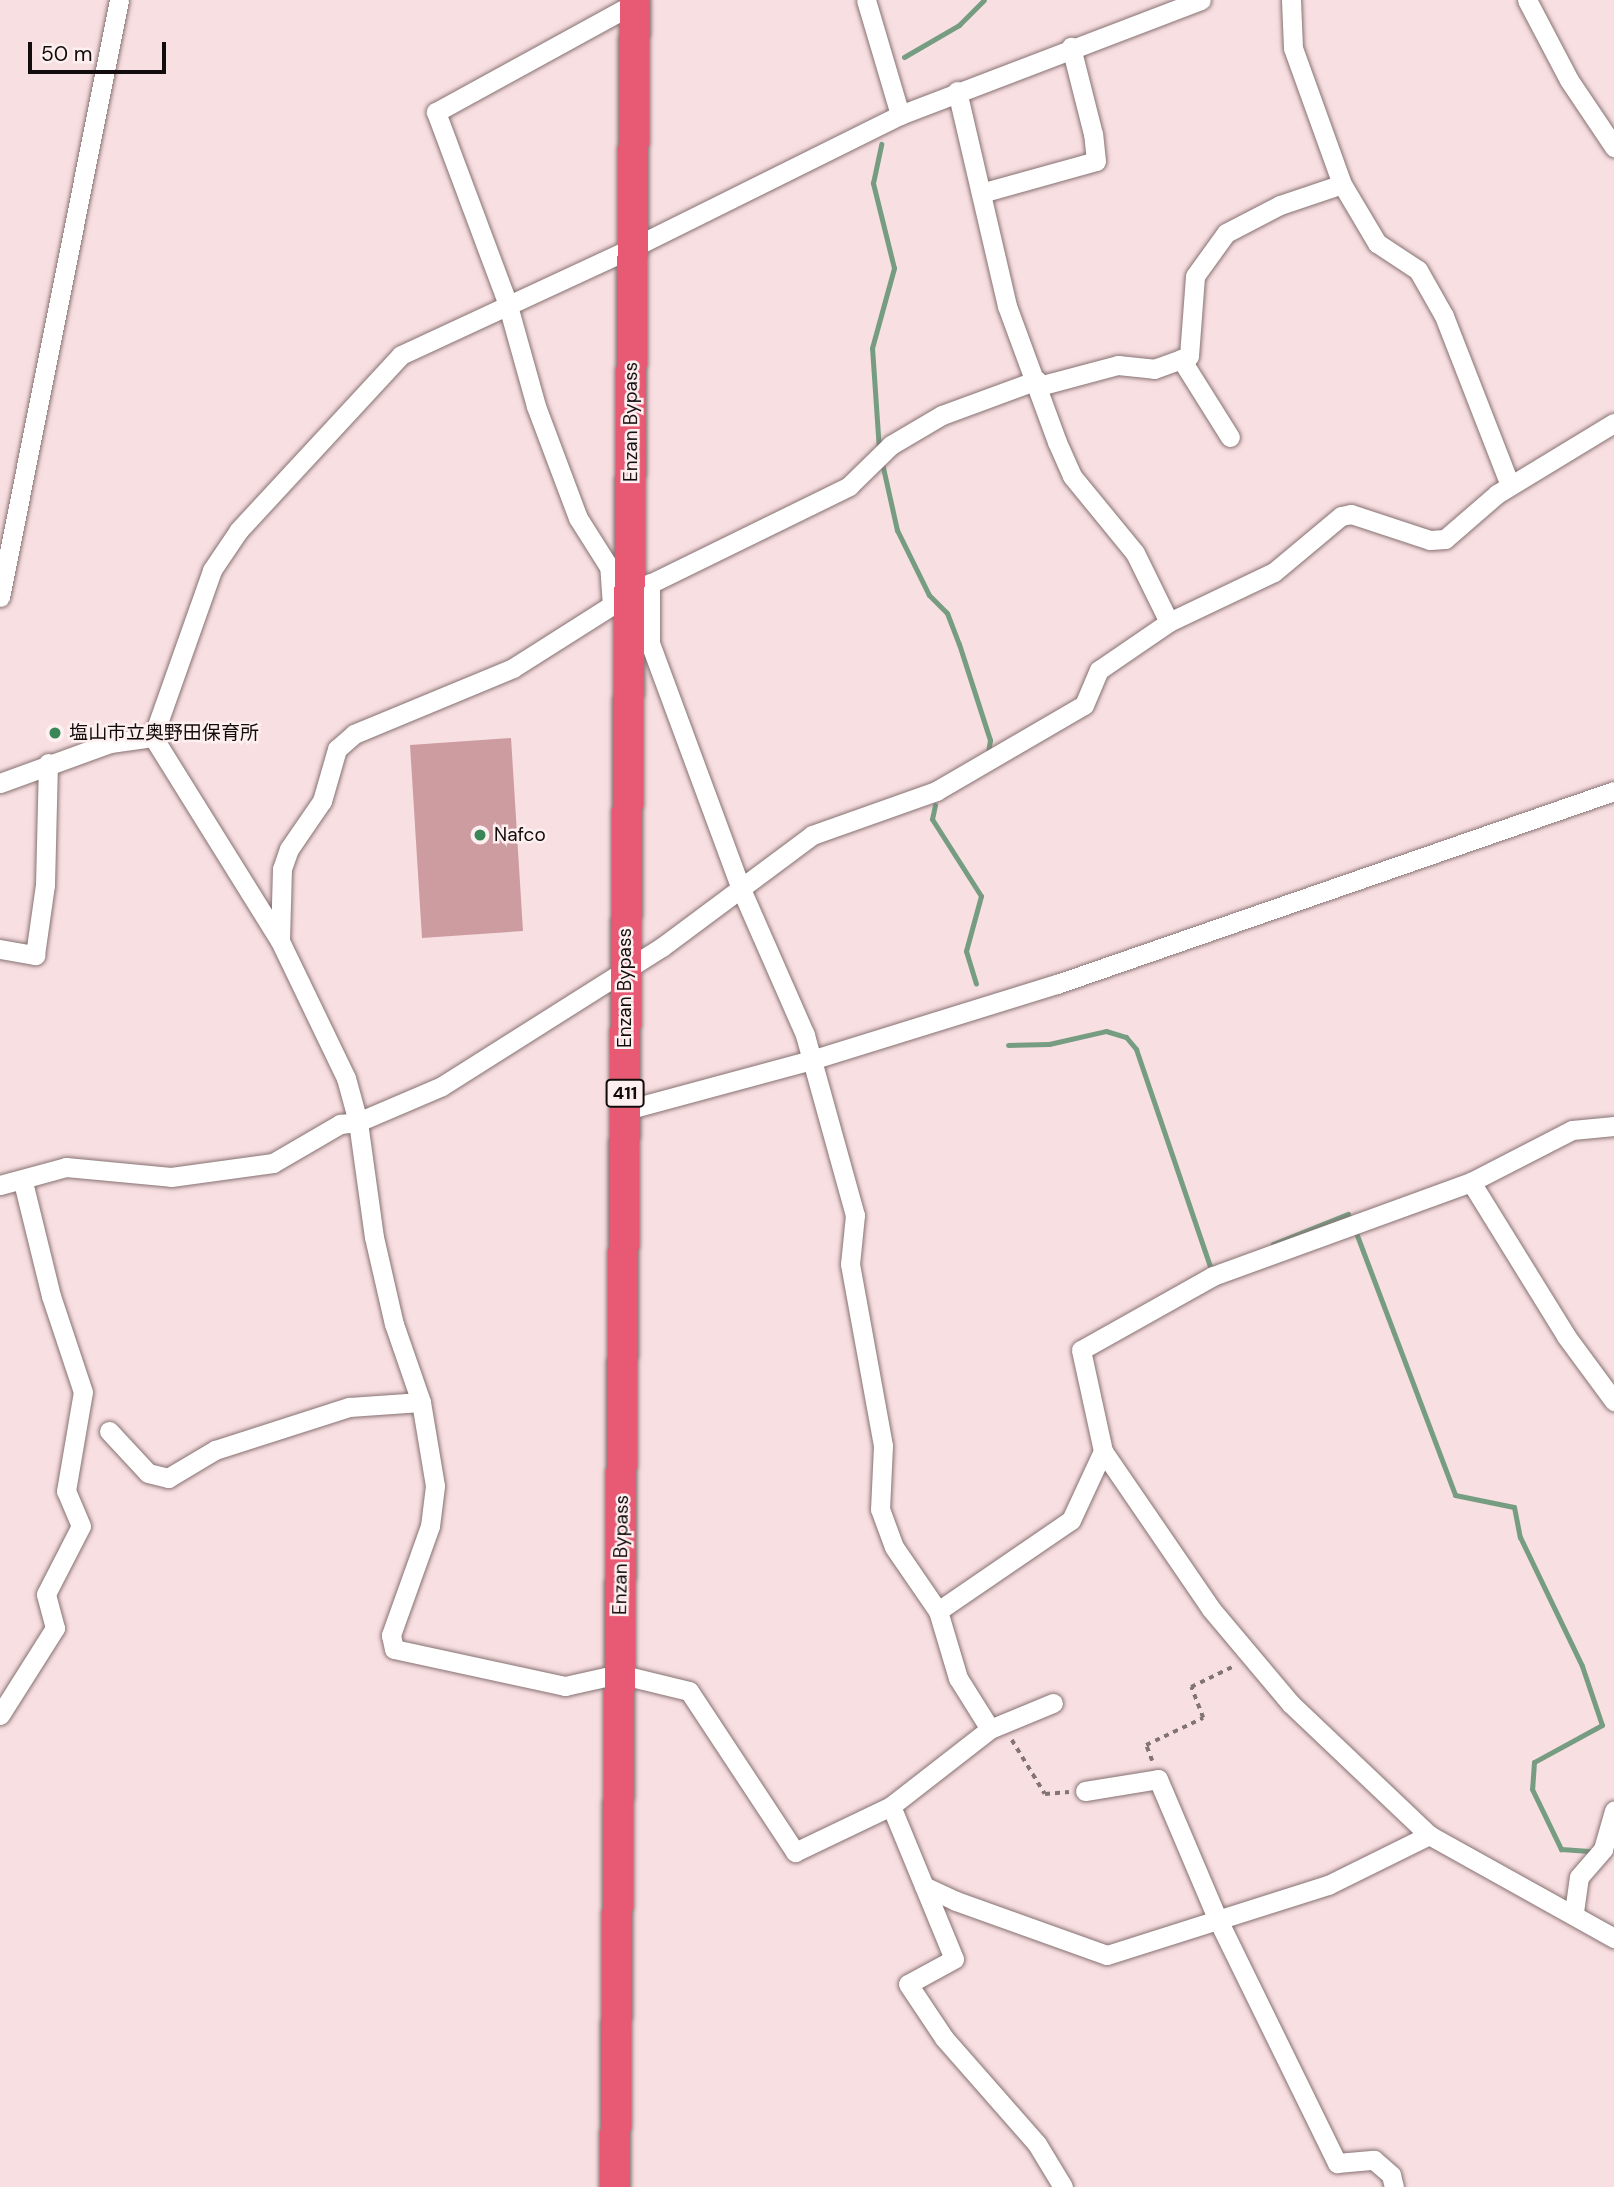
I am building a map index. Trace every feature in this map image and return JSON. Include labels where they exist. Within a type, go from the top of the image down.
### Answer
[{"type":"highway","name":"Enzan Bypass","points":[[615,2187],[626,1110],[624,973],[631,594],[635,1]]},
{"type":"street","points":[[0,597],[118,0]]},
{"type":"street","points":[[866,0],[901,115]]},
{"type":"street","points":[[153,737],[212,570],[239,530],[401,355],[507,302],[634,247],[901,115],[1177,3],[1201,0]]},
{"type":"street","points":[[1290,0],[1293,48],[1342,184],[1377,243],[1418,270],[1444,316],[1510,485]]},
{"type":"street","points":[[1527,0],[1569,80],[1614,147]]},
{"type":"street","points":[[635,1],[436,112],[507,302],[536,405],[578,518],[609,567],[631,594],[741,889],[805,1035],[855,1215],[850,1264],[883,1446],[880,1509],[894,1547],[938,1611],[958,1678],[997,1727]]},
{"type":"street","points":[[981,193],[1096,161],[1071,47]]},
{"type":"street","points":[[957,91],[1007,306],[1072,476],[1135,553],[1170,622]]},
{"type":"street","points":[[280,941],[282,869],[289,849],[323,801],[337,749],[354,734],[513,668],[631,594],[849,486],[891,445],[950,411],[1038,383],[1118,365],[1154,369],[1189,356],[1195,276],[1226,233],[1280,205],[1342,184]]},
{"type":"street","points":[[1181,359],[1230,437]]},
{"type":"street","points":[[0,1185],[23,1182],[66,1167],[171,1177],[273,1163],[340,1124],[358,1122],[442,1086],[624,973],[812,835],[936,791],[1084,705],[1099,670],[1170,622],[1274,572],[1342,516],[1351,514],[1430,540],[1445,539],[1510,485],[1614,423]]},
{"type":"street","points":[[0,783],[48,763],[110,743],[153,737]]},
{"type":"street","points":[[153,737],[280,941],[345,1078],[358,1122],[363,1181],[391,1312],[421,1402],[435,1486],[430,1526],[391,1635],[394,1649],[565,1686],[619,1674],[689,1691],[795,1852],[891,1806],[997,1727],[1053,1703]]},
{"type":"street","points":[[0,949],[35,955],[45,885],[48,763]]},
{"type":"street","points":[[626,1110],[811,1060],[1057,984],[1614,791]]},
{"type":"street","points":[[1614,1126],[1572,1130],[1471,1182],[1213,1276],[1081,1350],[1103,1451],[1211,1609],[1291,1704],[1429,1835],[1574,1912],[1614,1938]]},
{"type":"street","points":[[0,1715],[55,1628],[46,1594],[80,1526],[66,1491],[83,1392],[51,1296],[23,1182]]},
{"type":"street","points":[[1471,1182],[1566,1336],[1614,1401]]},
{"type":"street","points":[[109,1431],[148,1473],[168,1478],[215,1450],[349,1407],[421,1402]]},
{"type":"street","points":[[938,1611],[1071,1520],[1103,1451]]},
{"type":"street","points":[[1085,1791],[1158,1779],[1217,1918],[1337,2163],[1374,2160],[1391,2175],[1394,2187]]},
{"type":"street","points":[[891,1806],[954,1959],[908,1983],[944,2038],[1037,2144],[1063,2187]]},
{"type":"street","points":[[1574,1912],[1579,1877],[1603,1849],[1614,1811]]},
{"type":"street","points":[[924,1886],[1107,1955],[1328,1885],[1429,1835]]},
{"type":"path","points":[[1158,1779],[1146,1745],[1203,1717],[1191,1687],[1251,1658]]},
{"type":"path","points":[[997,1727],[1045,1794],[1085,1791]]},
{"type":"building","points":[[511,738],[523,931],[422,938],[410,745]]},
{"type":"waterway","points":[[904,57],[959,25],[984,0]]},
{"type":"waterway","points":[[879,450],[872,348],[894,268],[873,183],[881,144]]},
{"type":"waterway","points":[[882,463],[897,530],[929,595],[947,613],[959,644],[990,740],[988,753]]},
{"type":"waterway","points":[[935,805],[932,819],[981,896],[966,951],[976,983]]},
{"type":"waterway","points":[[1008,1045],[1049,1044],[1106,1031],[1126,1037],[1136,1049],[1211,1269],[1215,1267]]},
{"type":"waterway","points":[[1273,1244],[1348,1214]]},
{"type":"waterway","points":[[1355,1230],[1455,1495],[1514,1507],[1520,1537],[1582,1666],[1602,1725],[1534,1762],[1532,1789],[1561,1849],[1589,1851]]},
{"type":"place","name":"塩山市立奥野田保育所","points":[[55,733]]},
{"type":"place","name":"Nafco","points":[[480,835]]}]
